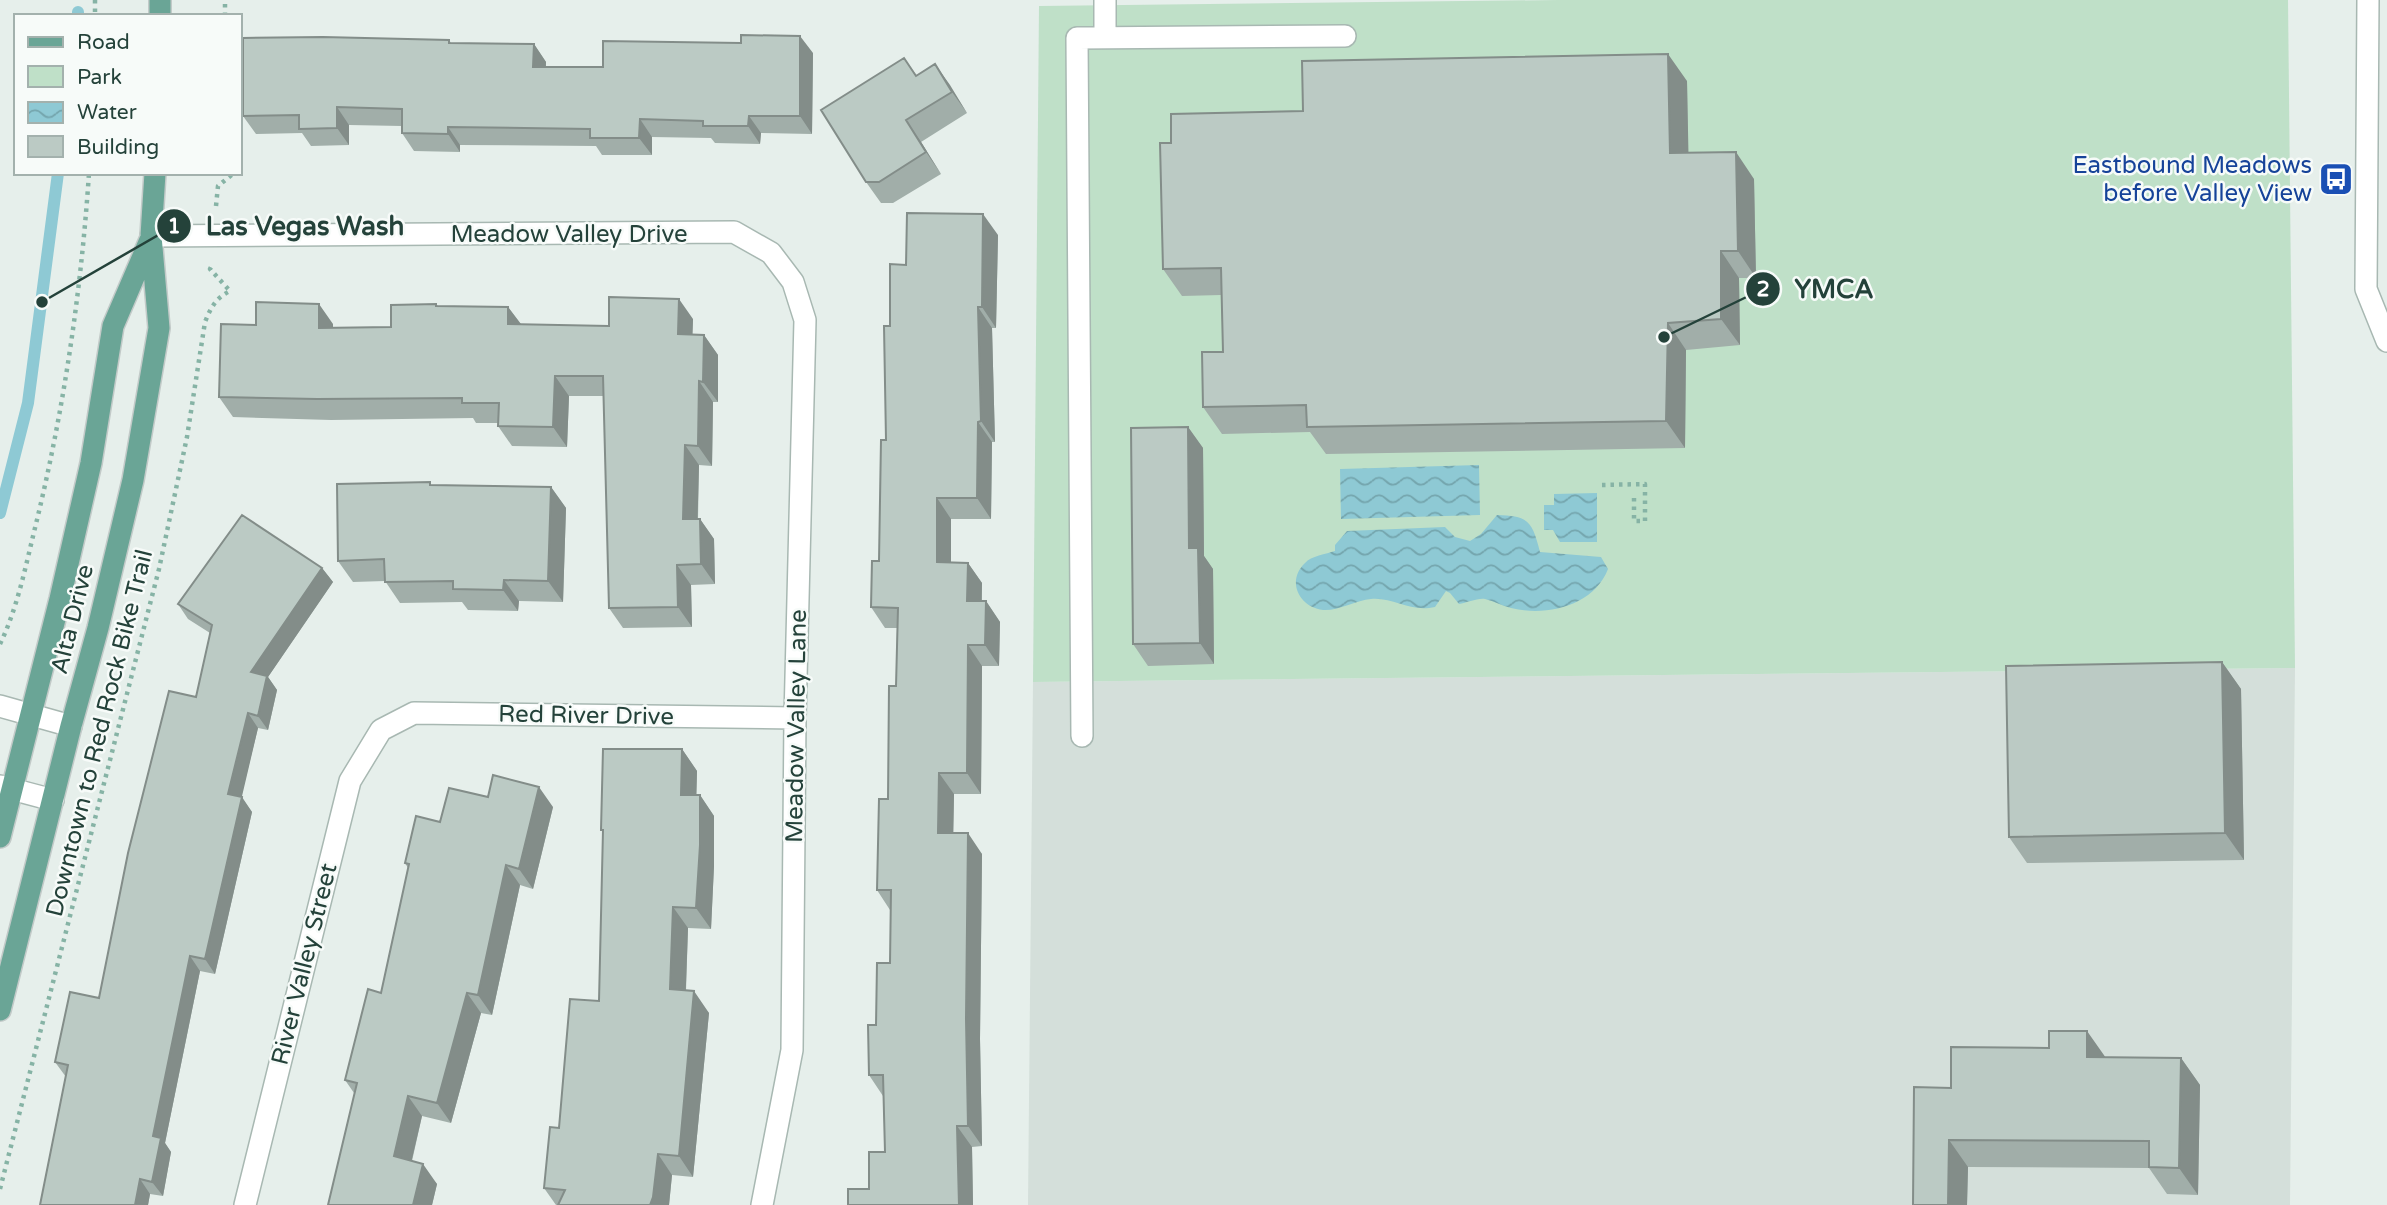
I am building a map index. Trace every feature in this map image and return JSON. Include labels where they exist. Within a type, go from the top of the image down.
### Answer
[{"type":"main road","name":"Alta Drive","points":[[0,1010],[133,480],[159,328],[151,236],[155,175]]},
{"type":"main road","name":"Alta Drive","points":[[0,837],[6,788],[30,714],[91,463],[113,326],[151,236]]},
{"type":"street","points":[[2368,0],[2366,289],[2387,341]]},
{"type":"street","points":[[1105,3],[1105,38]]},
{"type":"street","points":[[1082,736],[1077,38],[1345,36]]},
{"type":"street","name":"Meadow Valley Drive","points":[[151,236],[734,232],[771,253]]},
{"type":"street","name":"Meadow Valley Lane","points":[[762,1205],[792,1050],[795,718],[805,320],[793,282],[771,253]]},
{"type":"street","points":[[0,706],[71,726]]},
{"type":"street","name":"Red River Drive","points":[[381,730],[414,713],[795,718]]},
{"type":"street","name":"River Valley Street","points":[[245,1205],[350,781],[381,730]]},
{"type":"street","points":[[6,788],[53,800]]},
{"type":"path","points":[[0,644],[22,581],[48,472],[68,364],[85,230],[89,175]]},
{"type":"path","name":"Downtown to Red Rock Bike Trail","points":[[0,1189],[159,569],[187,437],[205,322],[219,296],[230,291]]},
{"type":"path","points":[[1602,485],[1645,484],[1645,521],[1634,521],[1634,494]]},
{"type":"shaded area","points":[[2295,668],[2290,1205],[1028,1205],[1033,682]]},
{"type":"green space","points":[[1558,0],[2288,0],[2295,668],[1033,682],[1039,6]]},
{"type":"water","points":[[1479,465],[1480,515],[1341,519],[1340,469]]},
{"type":"water","points":[[1597,493],[1597,542],[1560,542],[1553,530],[1544,530],[1544,505],[1554,505],[1554,494]]},
{"type":"water","points":[[1497,515],[1516,517],[1528,522],[1540,552],[1601,557],[1608,569],[1601,582],[1580,600],[1567,606],[1539,611],[1511,608],[1485,599],[1459,604],[1446,591],[1435,607],[1410,607],[1387,600],[1371,599],[1323,610],[1307,604],[1298,592],[1296,578],[1299,570],[1315,557],[1335,551],[1335,545],[1347,531],[1445,527],[1455,537],[1470,541],[1481,534]]},
{"type":"building","points":[[741,35],[800,36],[800,116],[749,116],[748,126],[703,126],[703,121],[640,119],[639,138],[590,138],[590,129],[448,127],[448,134],[402,133],[402,109],[337,107],[337,128],[299,129],[299,115],[243,116],[243,38],[323,37],[534,44],[533,67],[603,67],[603,41],[741,43]]},
{"type":"building","points":[[1668,54],[1670,153],[1736,152],[1738,251],[1721,251],[1721,319],[1668,323],[1666,421],[1307,427],[1306,405],[1203,407],[1202,352],[1223,352],[1221,268],[1163,269],[1160,143],[1171,143],[1171,114],[1303,111],[1302,61]]},
{"type":"building","points":[[904,58],[916,76],[935,64],[952,92],[906,120],[926,152],[879,182],[866,182],[821,110]]},
{"type":"building","points":[[907,213],[983,214],[982,307],[978,307],[981,421],[978,422],[977,498],[937,498],[937,562],[968,563],[967,601],[986,601],[985,645],[968,645],[967,773],[939,773],[938,833],[968,833],[968,1126],[957,1126],[959,1205],[848,1205],[848,1189],[869,1189],[869,1152],[885,1152],[883,1075],[869,1075],[868,1025],[876,1025],[877,963],[890,963],[891,890],[877,890],[879,799],[888,799],[889,686],[896,686],[898,608],[871,607],[872,561],[879,561],[881,440],[886,440],[884,326],[890,326],[890,264],[906,265]]},
{"type":"building","points":[[609,297],[679,299],[678,334],[704,335],[703,382],[699,381],[698,446],[685,445],[683,519],[700,519],[701,564],[677,565],[678,607],[609,608],[603,376],[555,376],[553,427],[498,426],[499,403],[462,403],[462,398],[219,397],[221,324],[256,325],[256,302],[319,304],[319,328],[391,327],[391,305],[436,304],[508,307],[508,324],[609,326]]},
{"type":"building","points":[[1188,427],[1189,548],[1198,548],[1200,643],[1133,644],[1131,428]]},
{"type":"building","points":[[430,482],[430,485],[551,487],[548,581],[504,580],[503,590],[453,589],[453,581],[385,582],[384,559],[338,561],[337,484]]},
{"type":"building","points":[[242,515],[322,568],[251,672],[267,676],[258,716],[248,713],[228,794],[242,797],[205,959],[190,956],[153,1136],[161,1138],[152,1182],[140,1179],[135,1205],[40,1205],[68,1065],[55,1062],[70,992],[99,998],[128,853],[169,691],[196,697],[212,625],[178,604]]},
{"type":"building","points":[[2222,662],[2225,833],[2009,837],[2006,666]]},
{"type":"building","points":[[603,749],[682,749],[681,795],[700,795],[696,908],[673,907],[670,989],[694,991],[679,1156],[658,1154],[650,1205],[558,1205],[565,1190],[544,1188],[550,1127],[559,1128],[570,999],[599,1001]]},
{"type":"building","points":[[493,775],[539,787],[519,869],[506,865],[478,995],[467,993],[437,1103],[408,1096],[394,1156],[423,1164],[413,1205],[328,1205],[357,1083],[345,1080],[368,989],[381,993],[409,864],[405,863],[416,816],[440,822],[449,788],[488,797]]},
{"type":"building","points":[[2049,1031],[2087,1031],[2087,1057],[2181,1058],[2179,1168],[2149,1167],[2149,1141],[1949,1140],[1948,1205],[1913,1205],[1914,1087],[1951,1088],[1951,1047],[2049,1048]]},
{"type":"waterway","points":[[0,513],[28,403],[58,175]]},
{"type":"place","name":"Eastbound Meadows before Valley View","points":[[2336,179]]},
{"type":"place","name":"Las Vegas Wash","points":[[42,302]]},
{"type":"place","name":"YMCA","points":[[1664,337]]}]
